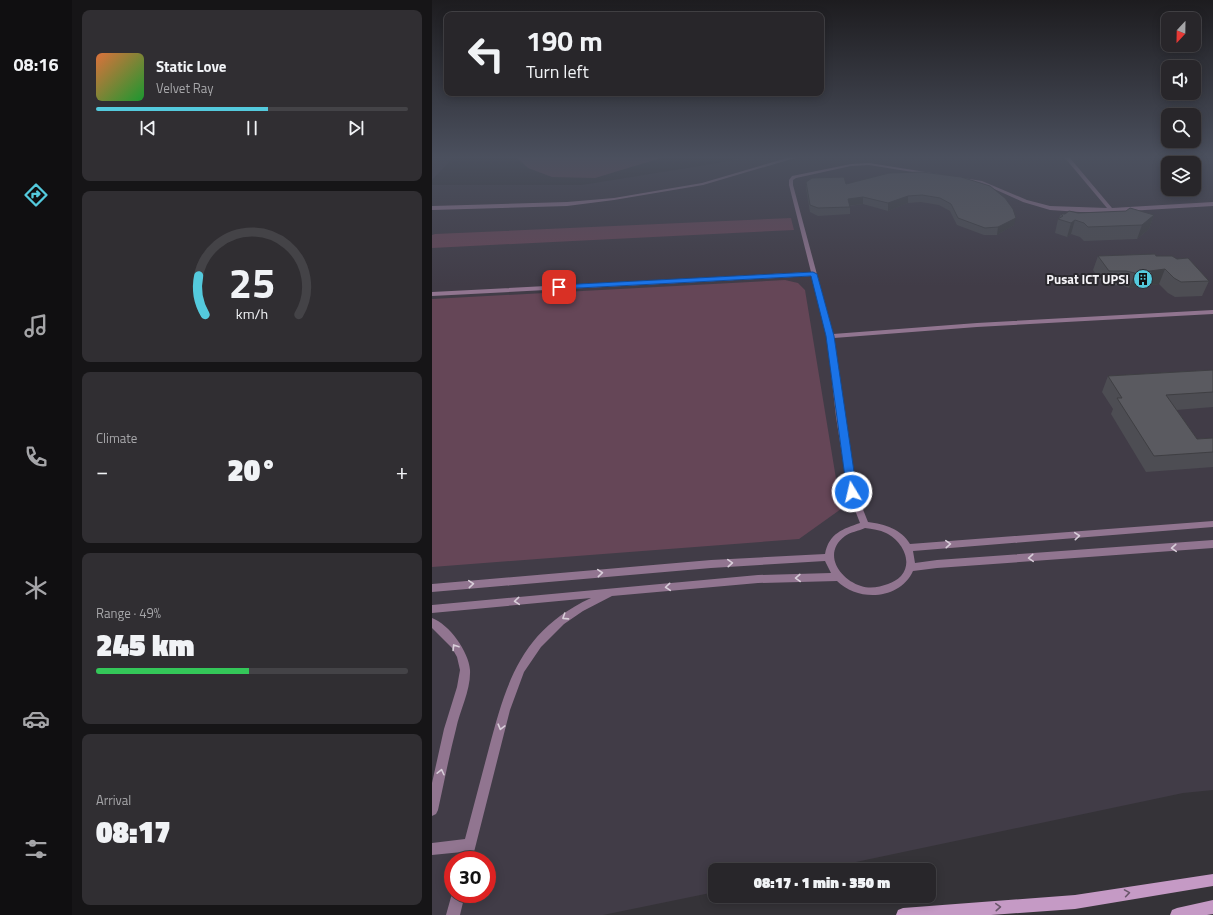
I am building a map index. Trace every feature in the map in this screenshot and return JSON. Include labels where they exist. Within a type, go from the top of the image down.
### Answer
[{"type":"main road","points":[[903,915],[1075,902],[1213,880]]},
{"type":"main road","points":[[1177,915],[1213,907]]},
{"type":"street","points":[[432,205],[570,201]]},
{"type":"street","points":[[432,208],[567,204],[598,201]]},
{"type":"street","points":[[795,201],[830,336],[852,492],[866,525]]},
{"type":"street","points":[[1023,201],[1044,207],[1080,210],[1111,210],[1213,204]]},
{"type":"street","points":[[1103,201],[1111,210]]},
{"type":"street","points":[[432,294],[813,274]]},
{"type":"street","points":[[830,336],[985,325],[1213,312]]},
{"type":"street","points":[[909,548],[1213,524]]},
{"type":"street","points":[[866,525],[891,531],[902,539],[909,548],[911,562],[906,577],[899,584],[878,592],[855,589],[837,577],[833,571],[829,557],[831,547],[836,539],[844,532],[866,525]]},
{"type":"street","points":[[910,568],[937,564],[1213,544]]},
{"type":"street","points":[[432,588],[712,564],[829,557]]},
{"type":"street","points":[[432,609],[758,579],[837,577]]},
{"type":"street","points":[[468,851],[505,710],[520,670],[537,644],[560,621],[580,608],[612,593]]},
{"type":"street","points":[[432,622],[445,632],[457,648],[464,663],[463,682],[450,729],[432,810]]},
{"type":"street","points":[[432,849],[470,845]]},
{"type":"street","points":[[453,915],[456,903]]},
{"type":"shaded area","points":[[432,201],[1213,201],[1213,790],[1183,793],[851,863],[708,863],[708,893],[603,915],[432,915]]},
{"type":"shaded area","points":[[791,218],[794,230],[432,248],[432,235],[435,234]]},
{"type":"shaded area","points":[[785,280],[798,283],[805,290],[841,509],[799,539],[432,567],[432,299]]},
{"type":"building","points":[[809,201],[848,201],[850,207],[818,208],[810,205]]},
{"type":"building","points":[[878,201],[895,201],[888,203]]},
{"type":"building","points":[[945,201],[1007,201],[1013,209],[1016,218],[998,227],[985,228],[958,218],[951,204]]},
{"type":"building","points":[[1130,208],[1154,215],[1142,225],[1088,227],[1084,223],[1075,220],[1071,223],[1058,219],[1063,216],[1061,214],[1065,214],[1069,211],[1078,213],[1126,211]]},
{"type":"building","points":[[1155,254],[1156,256],[1172,256],[1177,259],[1188,258],[1209,281],[1181,282],[1174,278],[1165,269],[1135,273],[1126,271],[1109,271],[1098,256]]},
{"type":"building","points":[[1213,370],[1213,392],[1166,395],[1197,439],[1213,438],[1213,452],[1154,456],[1117,398],[1122,398],[1108,376]]},
{"type":"place","name":"Pusat ICT UPSI","points":[[1143,279]]},
{"type":"route","points":[[559,287],[813,274],[830,336],[840,416],[852,492]]}]
